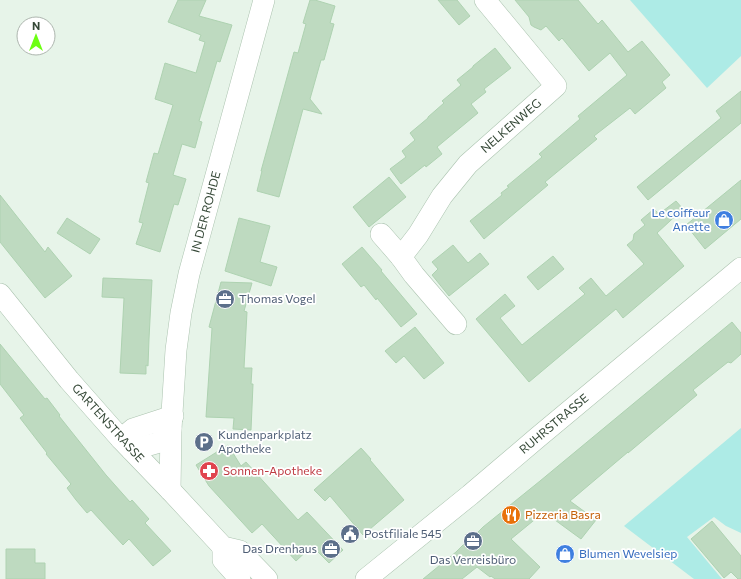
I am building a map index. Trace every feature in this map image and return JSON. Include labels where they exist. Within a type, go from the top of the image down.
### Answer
[{"type":"street","name":"IN DER ROHDE","points":[[170,490],[176,350],[181,313],[189,274],[264,0]]},
{"type":"street","name":"NELKENWEG","points":[[400,257],[418,235],[442,196],[468,164],[556,86],[484,0]]},
{"type":"street","points":[[381,234],[456,324]]},
{"type":"street","name":"RUHRSTRASSE","points":[[366,579],[470,495],[536,438],[741,268]]},
{"type":"street","name":"GARTENSTRASSE","points":[[0,294],[69,380],[126,445],[223,547],[240,551],[267,579]]},
{"type":"street","points":[[126,445],[160,442],[172,423]]},
{"type":"street","name":"GARTENSTRASSE","points":[[223,547],[223,560],[240,579]]},
{"type":"shaded area","points":[[630,0],[741,0],[741,56],[707,88]]},
{"type":"shaded area","points":[[741,428],[741,533],[726,526],[714,517],[687,537],[722,579],[694,579],[624,526]]},
{"type":"building","points":[[178,0],[206,0],[199,16],[232,25],[220,62],[217,61],[199,121],[202,122],[195,148],[182,144],[173,175],[186,179],[178,205],[174,204],[160,252],[136,244],[143,223],[139,222],[149,183],[146,182],[154,153],[158,154],[173,105],[155,99],[165,63],[196,73],[205,42],[199,40],[201,35],[168,22]]},
{"type":"building","points":[[310,0],[335,6],[330,23],[334,24],[324,60],[321,60],[310,99],[322,114],[303,109],[279,197],[257,191],[261,171],[294,52],[298,53],[306,24],[303,23]]},
{"type":"building","points":[[438,0],[457,0],[470,16],[459,25]]},
{"type":"building","points":[[515,0],[578,0],[598,24],[602,20],[628,52],[642,41],[670,75],[662,82],[666,88],[635,114],[630,108],[594,136],[597,139],[545,182],[548,185],[484,239],[470,221],[502,195],[501,193],[509,187],[507,186],[542,157],[539,154],[580,119],[578,116],[627,75],[610,53],[589,71],[562,38],[559,41],[546,26],[541,30],[531,25],[529,17]]},
{"type":"building","points":[[495,48],[511,68],[484,89],[486,92],[471,104],[478,113],[437,147],[442,154],[401,184],[390,169],[406,157],[402,151],[415,140],[410,133],[444,103],[442,101],[461,85],[457,80]]},
{"type":"building","points":[[741,91],[741,123],[648,200],[637,187],[721,118],[716,111]]},
{"type":"building","points":[[389,177],[406,197],[369,227],[353,207]]},
{"type":"building","points":[[741,180],[741,219],[705,249],[686,225]]},
{"type":"building","points":[[0,195],[45,252],[48,247],[72,276],[45,298],[0,242]]},
{"type":"building","points":[[676,201],[683,209],[657,233],[684,266],[623,318],[616,309],[529,382],[476,319],[505,294],[515,306],[500,318],[522,345],[585,294],[579,288],[591,278],[606,296],[644,264],[627,245],[633,240],[634,234],[645,225],[641,220],[654,209],[659,214]]},
{"type":"building","points":[[67,218],[100,239],[90,254],[57,233]]},
{"type":"building","points":[[239,218],[270,226],[260,262],[277,267],[271,286],[225,271]]},
{"type":"building","points":[[453,245],[468,263],[480,253],[489,264],[449,296],[432,275],[438,269],[432,262]]},
{"type":"building","points":[[362,247],[417,314],[401,327],[377,298],[376,300],[364,285],[361,287],[342,264]]},
{"type":"building","points":[[553,256],[564,269],[538,290],[527,277]]},
{"type":"building","points":[[103,278],[152,280],[148,366],[146,365],[146,374],[120,373],[124,298],[102,297]]},
{"type":"building","points":[[221,282],[252,283],[244,311],[247,312],[244,368],[252,368],[251,384],[253,384],[251,430],[233,429],[234,418],[206,417],[212,328],[209,327]]},
{"type":"building","points":[[732,322],[741,333],[741,354],[731,363],[728,362],[693,390],[697,395],[570,501],[596,520],[581,539],[544,512],[511,539],[540,567],[529,579],[495,579],[477,567],[462,579],[423,579],[456,552],[476,532],[477,533]]},
{"type":"building","points":[[415,327],[444,363],[424,379],[404,356],[396,363],[385,351]]},
{"type":"building","points":[[0,344],[45,399],[47,398],[60,415],[59,416],[106,475],[130,502],[132,500],[149,519],[145,523],[171,551],[153,566],[129,539],[123,545],[91,510],[87,513],[67,488],[71,484],[46,454],[47,453],[20,418],[24,415],[0,384]]},
{"type":"building","points":[[228,445],[241,466],[246,462],[298,520],[307,512],[343,550],[329,563],[312,546],[296,561],[262,524],[252,533],[209,486],[196,465]]},
{"type":"building","points":[[361,448],[404,500],[363,535],[330,496],[325,501],[314,490]]},
{"type":"building","points":[[712,521],[741,556],[741,579],[738,579],[731,572],[724,578],[691,539]]},
{"type":"building","points":[[6,549],[35,549],[35,563],[45,563],[45,579],[6,579]]},
{"type":"place","name":"Le coiffeur Anette","points":[[724,220]]},
{"type":"place","name":"Thomas Vogel","points":[[225,299]]},
{"type":"place","name":"Kundenparkplatz Apotheke","points":[[204,442]]},
{"type":"place","name":"Sonnen-Apotheke","points":[[209,471]]},
{"type":"place","name":"Pizzeria Basra","points":[[511,515]]},
{"type":"place","name":"Postfiliale 545","points":[[350,534]]},
{"type":"place","name":"Das Verreisbüro","points":[[473,541]]},
{"type":"place","name":"Das Drenhaus","points":[[331,549]]},
{"type":"place","name":"Blumen Wevelsiep","points":[[565,554]]}]
